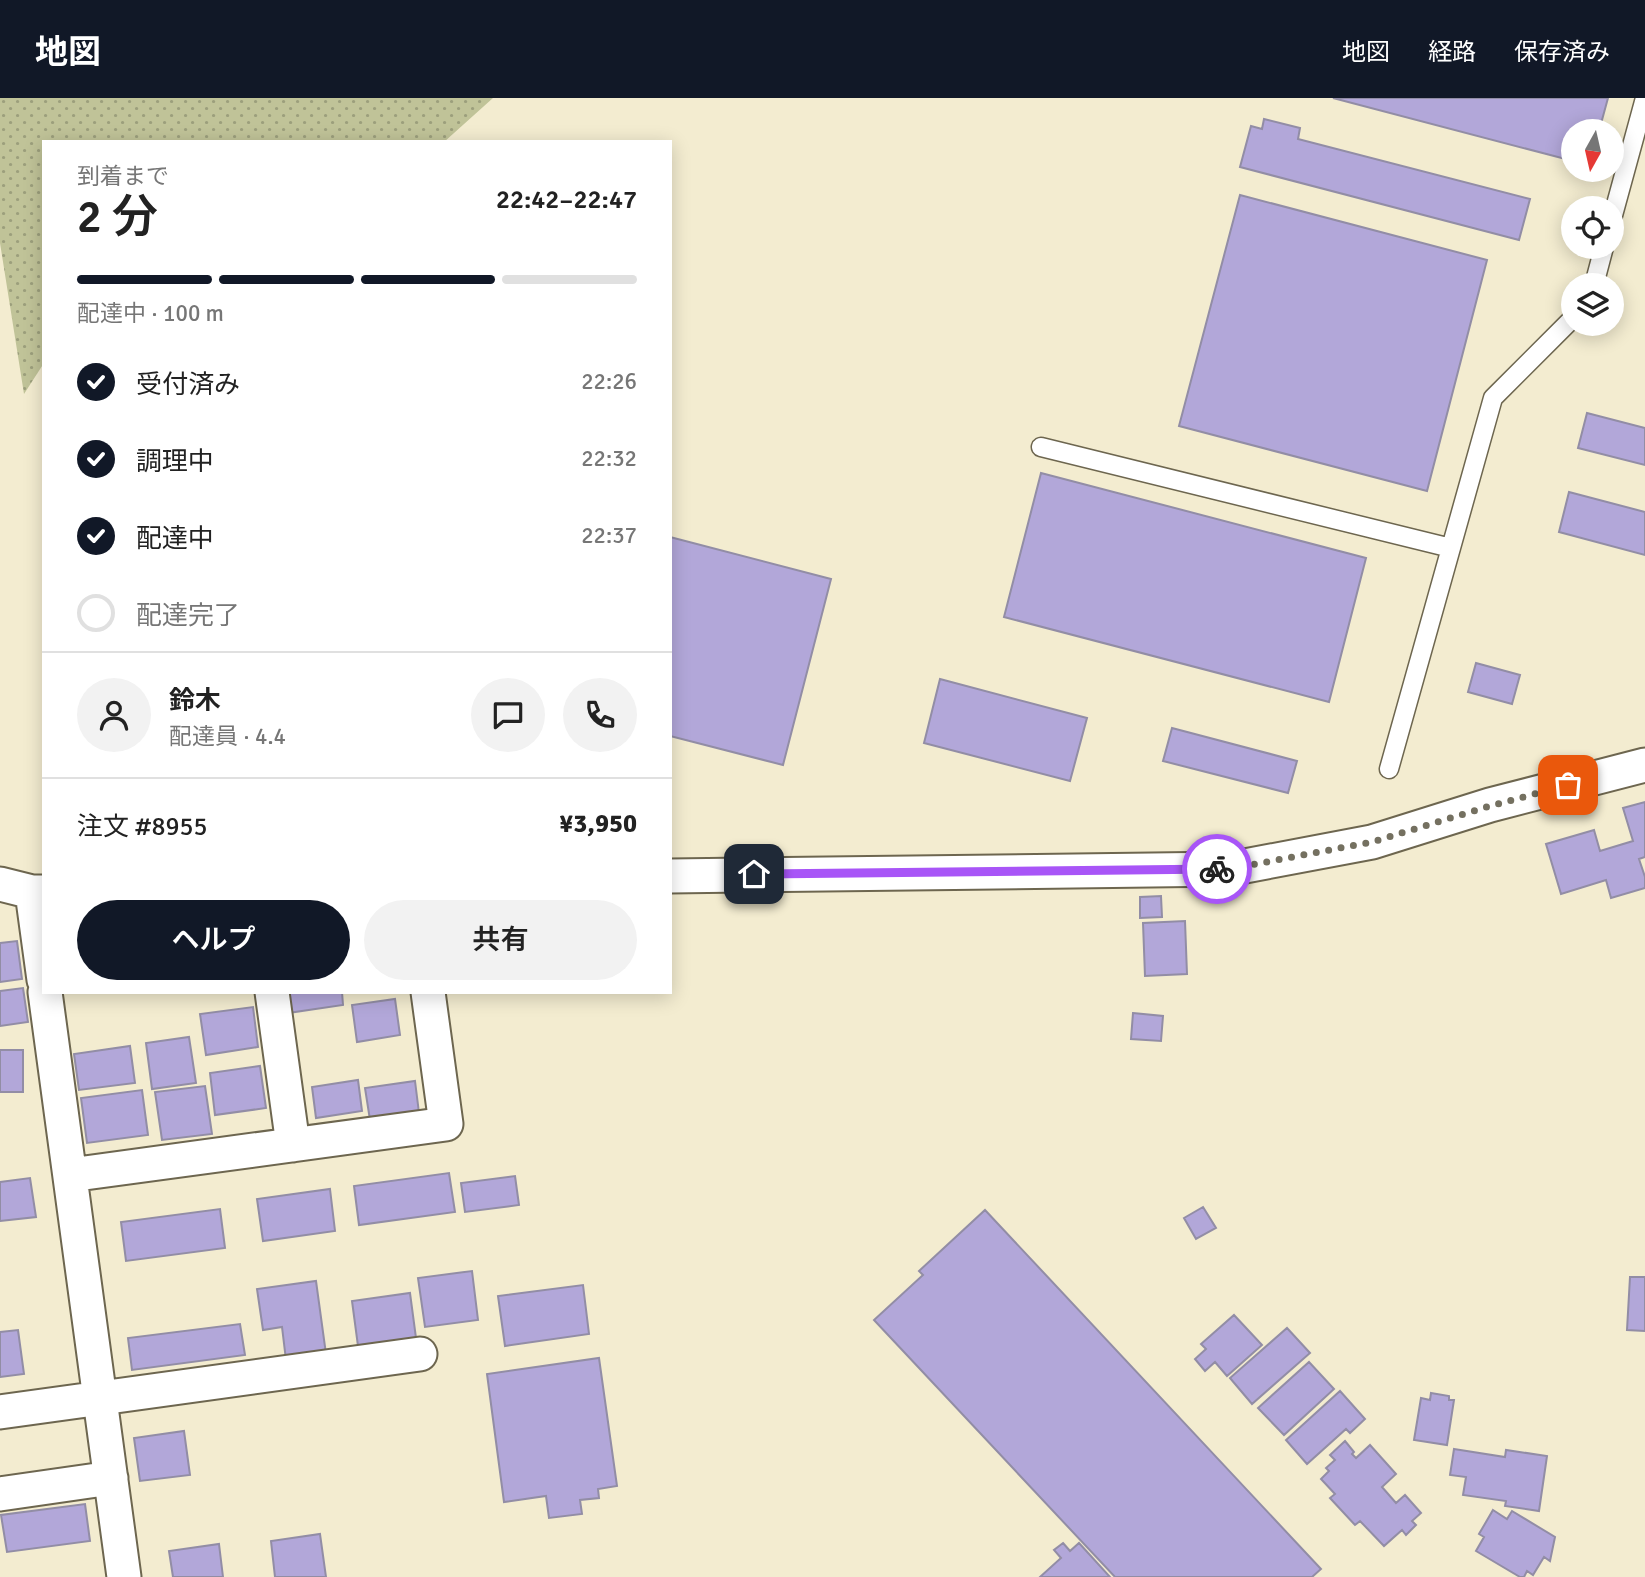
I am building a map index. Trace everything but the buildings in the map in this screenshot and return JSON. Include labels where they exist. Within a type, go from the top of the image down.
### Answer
[{"type":"street","points":[[672,876],[1229,869],[1372,842],[1490,806],[1645,765]]},
{"type":"street","points":[[0,884],[38,892],[42,951]]},
{"type":"street","points":[[46,994],[124,1577]]},
{"type":"street","points":[[272,994],[293,1144]]},
{"type":"street","points":[[70,1175],[446,1124],[428,994]]},
{"type":"street","points":[[0,1412],[420,1354]]},
{"type":"street","points":[[0,1494],[111,1478]]},
{"type":"lane","points":[[1618,196],[1645,98]]},
{"type":"lane","points":[[1389,769],[1493,398],[1561,330]]},
{"type":"lane","points":[[1041,446],[1451,548]]},
{"type":"green space","points":[[0,98],[493,98],[446,140],[42,140],[42,366],[24,394],[0,243]]},
{"type":"way so far","points":[[1217,869],[1372,842],[1568,785]]},
{"type":"route","points":[[754,874],[1217,869]]}]
